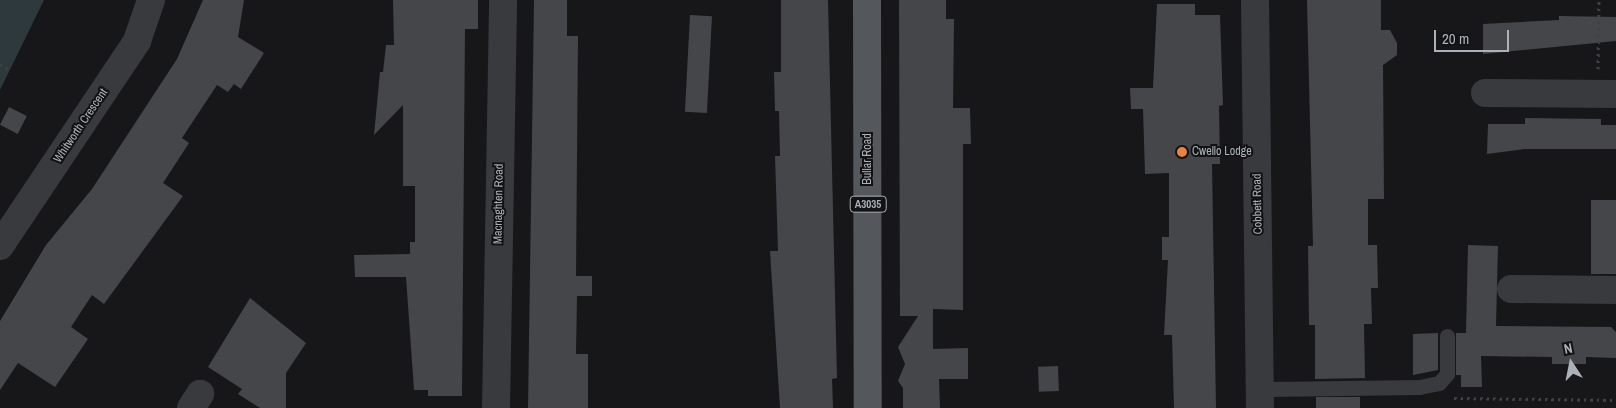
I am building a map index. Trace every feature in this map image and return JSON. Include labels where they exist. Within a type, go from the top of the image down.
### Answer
[{"type":"main road","name":"Bullar Road","points":[[867,0],[868,408]]},
{"type":"street","name":"Whitworth Crescent","points":[[0,246],[137,41],[151,0]]},
{"type":"street","name":"Macnaghten Road","points":[[496,408],[503,0]]},
{"type":"street","name":"Cobbett Road","points":[[1256,0],[1260,399]]},
{"type":"street","points":[[1485,93],[1607,94]]},
{"type":"street","points":[[1511,289],[1616,290]]},
{"type":"lane","points":[[1260,399],[1419,387],[1439,382],[1447,374],[1447,336]]},
{"type":"path","points":[[1599,0],[1607,94]]},
{"type":"path","points":[[0,64],[11,71]]},
{"type":"shaded area","points":[[0,0],[44,0],[0,90]]},
{"type":"building","points":[[203,0],[244,0],[238,37],[264,53],[241,89],[234,84],[228,92],[217,85],[182,138],[189,143],[163,183],[183,196],[104,304],[92,295],[71,327],[88,339],[55,387],[18,363],[0,390],[0,321],[46,245],[92,189],[177,59]]},
{"type":"building","points":[[393,0],[478,0],[478,29],[465,29],[462,396],[428,396],[428,390],[414,390],[406,277],[355,277],[354,255],[410,254],[410,242],[415,242],[415,186],[403,186],[403,105],[374,135],[380,72],[383,72],[386,45],[394,45]]},
{"type":"building","points":[[534,0],[567,0],[567,36],[578,36],[576,276],[592,276],[592,296],[577,296],[576,354],[588,354],[588,408],[528,408]]},
{"type":"building","points":[[781,0],[828,0],[837,378],[832,379],[833,408],[780,408],[770,251],[778,251],[775,156],[780,156],[779,111],[775,111],[774,72],[781,72]]},
{"type":"building","points":[[899,0],[946,0],[946,19],[954,19],[953,108],[970,108],[971,144],[963,144],[963,310],[933,309],[933,349],[968,348],[968,379],[939,379],[940,408],[903,408],[903,388],[898,381],[905,364],[898,347],[918,316],[900,316]]},
{"type":"building","points":[[1307,0],[1381,0],[1381,30],[1390,30],[1397,43],[1397,55],[1383,65],[1384,199],[1368,199],[1368,245],[1377,245],[1378,288],[1371,288],[1372,324],[1364,324],[1365,378],[1315,379],[1315,325],[1309,325],[1308,246],[1313,246]]},
{"type":"building","points":[[1157,4],[1195,4],[1195,15],[1220,15],[1223,105],[1219,106],[1220,164],[1212,164],[1216,408],[1174,408],[1172,335],[1164,335],[1168,260],[1162,260],[1162,237],[1169,237],[1169,173],[1145,174],[1143,109],[1131,109],[1130,88],[1153,88]]},
{"type":"building","points":[[690,15],[712,16],[707,113],[685,112]]},
{"type":"building","points":[[1559,16],[1616,17],[1616,41],[1483,54],[1483,24],[1559,20]]},
{"type":"building","points":[[9,107],[27,116],[18,134],[0,125]]},
{"type":"building","points":[[1525,118],[1601,119],[1601,125],[1616,125],[1616,149],[1525,149],[1487,154],[1488,124],[1525,124]]},
{"type":"building","points":[[1591,200],[1616,200],[1616,274],[1591,274]]},
{"type":"building","points":[[1468,245],[1498,246],[1496,326],[1611,327],[1616,332],[1616,358],[1586,357],[1586,364],[1552,364],[1552,357],[1481,356],[1482,387],[1461,387],[1461,375],[1456,375],[1456,333],[1466,333]]},
{"type":"building","points":[[250,298],[306,343],[286,373],[286,408],[260,408],[238,394],[242,389],[208,367]]},
{"type":"building","points":[[1438,333],[1438,370],[1413,375],[1413,334]]},
{"type":"building","points":[[1058,366],[1059,391],[1039,392],[1038,367]]},
{"type":"building","points":[[1316,397],[1360,397],[1360,408],[1316,408]]},
{"type":"place","name":"Cwello Lodge","points":[[1182,152]]}]
